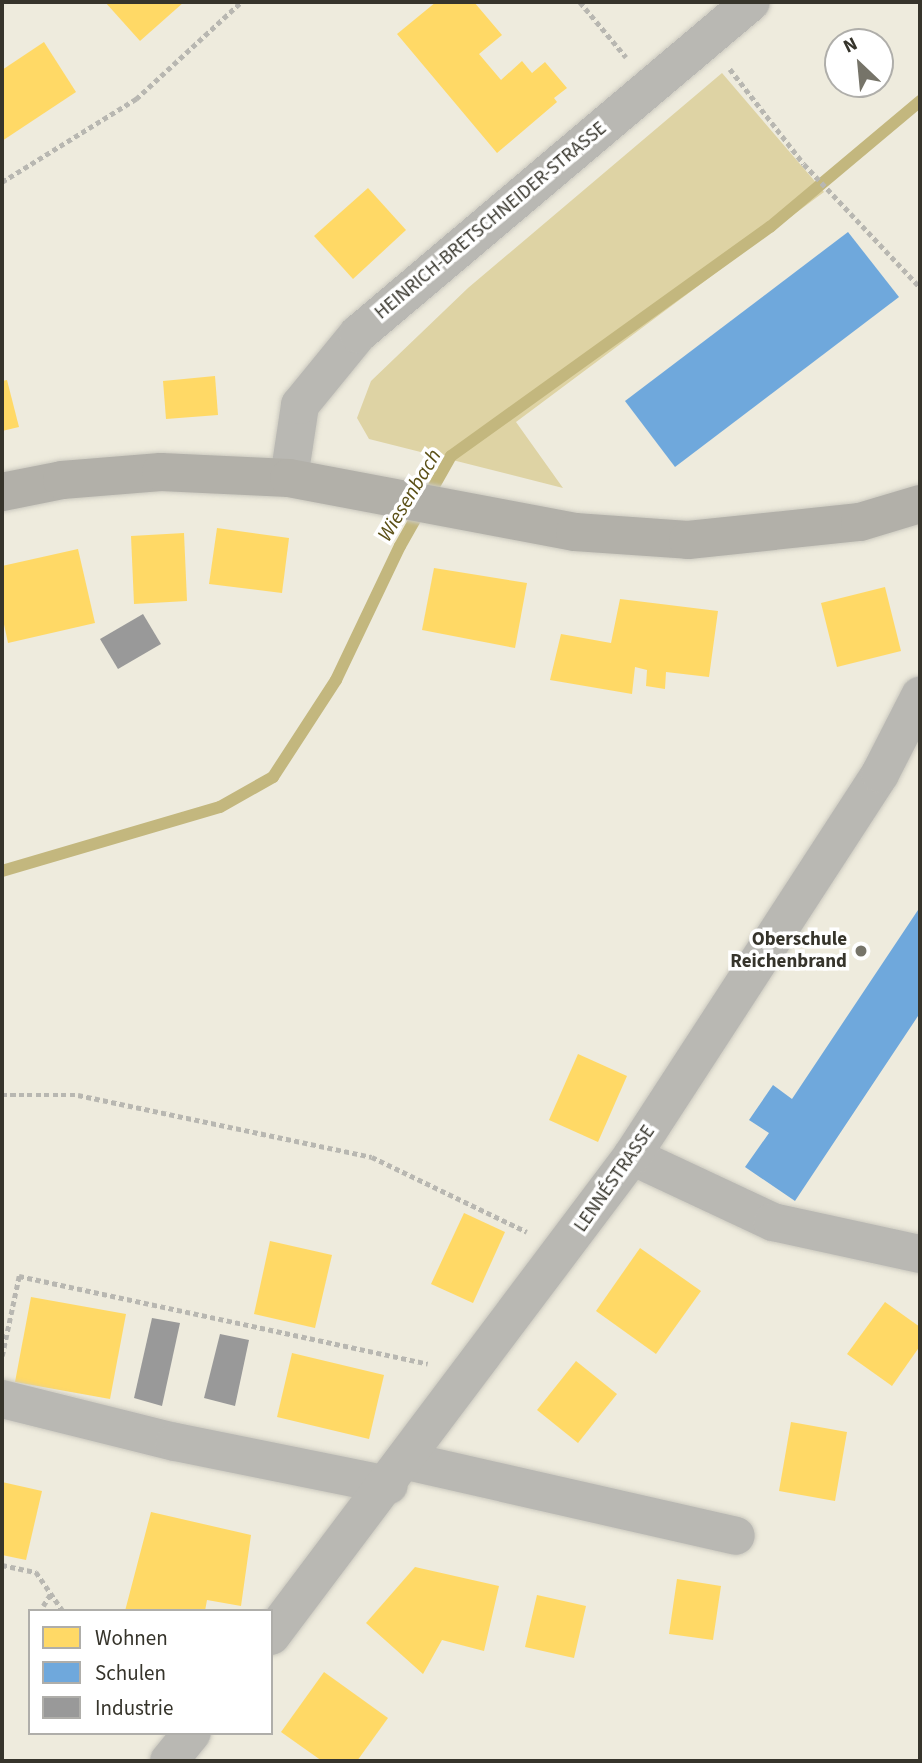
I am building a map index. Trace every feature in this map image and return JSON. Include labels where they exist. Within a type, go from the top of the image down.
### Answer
[{"type":"main road","points":[[2,492],[62,480],[161,472],[289,478],[373,497],[575,532],[688,540],[860,522],[920,504]]},
{"type":"street","name":"HEINRICH-BRETSCHNEIDER-STRASSE","points":[[289,478],[300,405],[358,334],[705,38],[751,2]]},
{"type":"street","name":"LENNÉSTRASSE","points":[[273,1633],[473,1374],[632,1156],[880,774],[920,696]]},
{"type":"street","points":[[632,1156],[773,1222],[920,1254]]},
{"type":"street","points":[[2,1399],[175,1442],[398,1473],[736,1536]]},
{"type":"street","points":[[169,1761],[190,1735]]},
{"type":"path","points":[[2,183],[136,99],[241,2]]},
{"type":"path","points":[[580,2],[650,86]]},
{"type":"path","points":[[705,38],[804,164],[865,224],[920,287]]},
{"type":"path","points":[[2,1095],[78,1095],[372,1157],[565,1250]]},
{"type":"path","points":[[2,1356],[19,1276],[473,1374]]},
{"type":"path","points":[[2,1565],[36,1572],[62,1609]]},
{"type":"path","points":[[43,1606],[51,1593]]},
{"type":"shaded area","points":[[722,73],[824,192],[516,422],[563,488],[369,439],[357,418],[371,381],[468,288]]},
{"type":"building: Wohnen","points":[[105,2],[184,2],[140,41]]},
{"type":"building: Wohnen","points":[[436,2],[474,2],[502,35],[479,54],[501,80],[522,61],[532,73],[545,62],[567,88],[554,98],[557,102],[497,153],[397,34]]},
{"type":"building: Wohnen","points":[[44,42],[76,92],[2,141],[2,70]]},
{"type":"building: Wohnen","points":[[368,188],[406,230],[353,279],[314,236]]},
{"type":"building: Wohnen","points":[[215,376],[218,415],[166,419],[163,381]]},
{"type":"building: Wohnen","points":[[7,380],[19,427],[2,431],[2,381]]},
{"type":"building: Wohnen","points":[[217,528],[289,538],[282,593],[209,584]]},
{"type":"building: Wohnen","points":[[184,533],[187,601],[134,604],[131,536]]},
{"type":"building: Wohnen","points":[[78,549],[95,623],[8,643],[2,615],[2,566]]},
{"type":"building: Wohnen","points":[[434,568],[527,583],[515,648],[422,630]]},
{"type":"building: Wohnen","points":[[885,587],[901,651],[837,667],[821,603]]},
{"type":"building: Wohnen","points":[[620,599],[718,611],[709,677],[666,672],[665,689],[646,686],[647,670],[635,667],[632,694],[550,680],[561,634],[611,643]]},
{"type":"building: Wohnen","points":[[578,1054],[627,1076],[598,1142],[549,1120]]},
{"type":"building: Wohnen","points":[[464,1213],[505,1232],[473,1303],[431,1284]]},
{"type":"building: Wohnen","points":[[270,1241],[332,1255],[315,1328],[254,1314]]},
{"type":"building: Wohnen","points":[[640,1248],[701,1291],[656,1354],[596,1311]]},
{"type":"building: Wohnen","points":[[31,1297],[126,1314],[110,1399],[15,1382]]},
{"type":"building: Wohnen","points":[[885,1302],[920,1327],[920,1346],[892,1386],[847,1354]]},
{"type":"building: Wohnen","points":[[292,1353],[384,1375],[369,1439],[277,1417]]},
{"type":"building: Wohnen","points":[[576,1361],[617,1394],[578,1443],[537,1410]]},
{"type":"building: Wohnen","points":[[791,1422],[847,1432],[835,1501],[779,1491]]},
{"type":"building: Wohnen","points":[[2,1482],[42,1491],[26,1560],[2,1555]]},
{"type":"building: Wohnen","points":[[151,1512],[251,1535],[241,1606],[207,1600],[205,1609],[126,1609]]},
{"type":"building: Wohnen","points":[[415,1567],[499,1586],[484,1651],[442,1640],[423,1674],[366,1623]]},
{"type":"building: Wohnen","points":[[677,1579],[721,1586],[713,1640],[669,1634]]},
{"type":"building: Wohnen","points":[[537,1595],[586,1606],[574,1658],[525,1647]]},
{"type":"building: Wohnen","points":[[324,1672],[388,1718],[357,1761],[322,1761],[281,1732]]},
{"type":"building: Schulen","points":[[848,232],[899,297],[675,467],[625,401]]},
{"type":"building: Schulen","points":[[920,907],[920,1013],[795,1201],[745,1167],[769,1133],[749,1120],[773,1085],[792,1099]]},
{"type":"building: Industrie","points":[[143,614],[161,644],[118,669],[100,639]]},
{"type":"building: Industrie","points":[[152,1318],[180,1323],[162,1406],[134,1398]]},
{"type":"building: Industrie","points":[[220,1334],[249,1340],[235,1406],[204,1398]]},
{"type":"waterway","name":"Wiesenbach","points":[[2,871],[220,807],[273,777],[336,680],[400,546],[451,456],[770,227],[920,101]]},
{"type":"place","name":"Oberschule Reichenbrand","points":[[861,951]]}]
